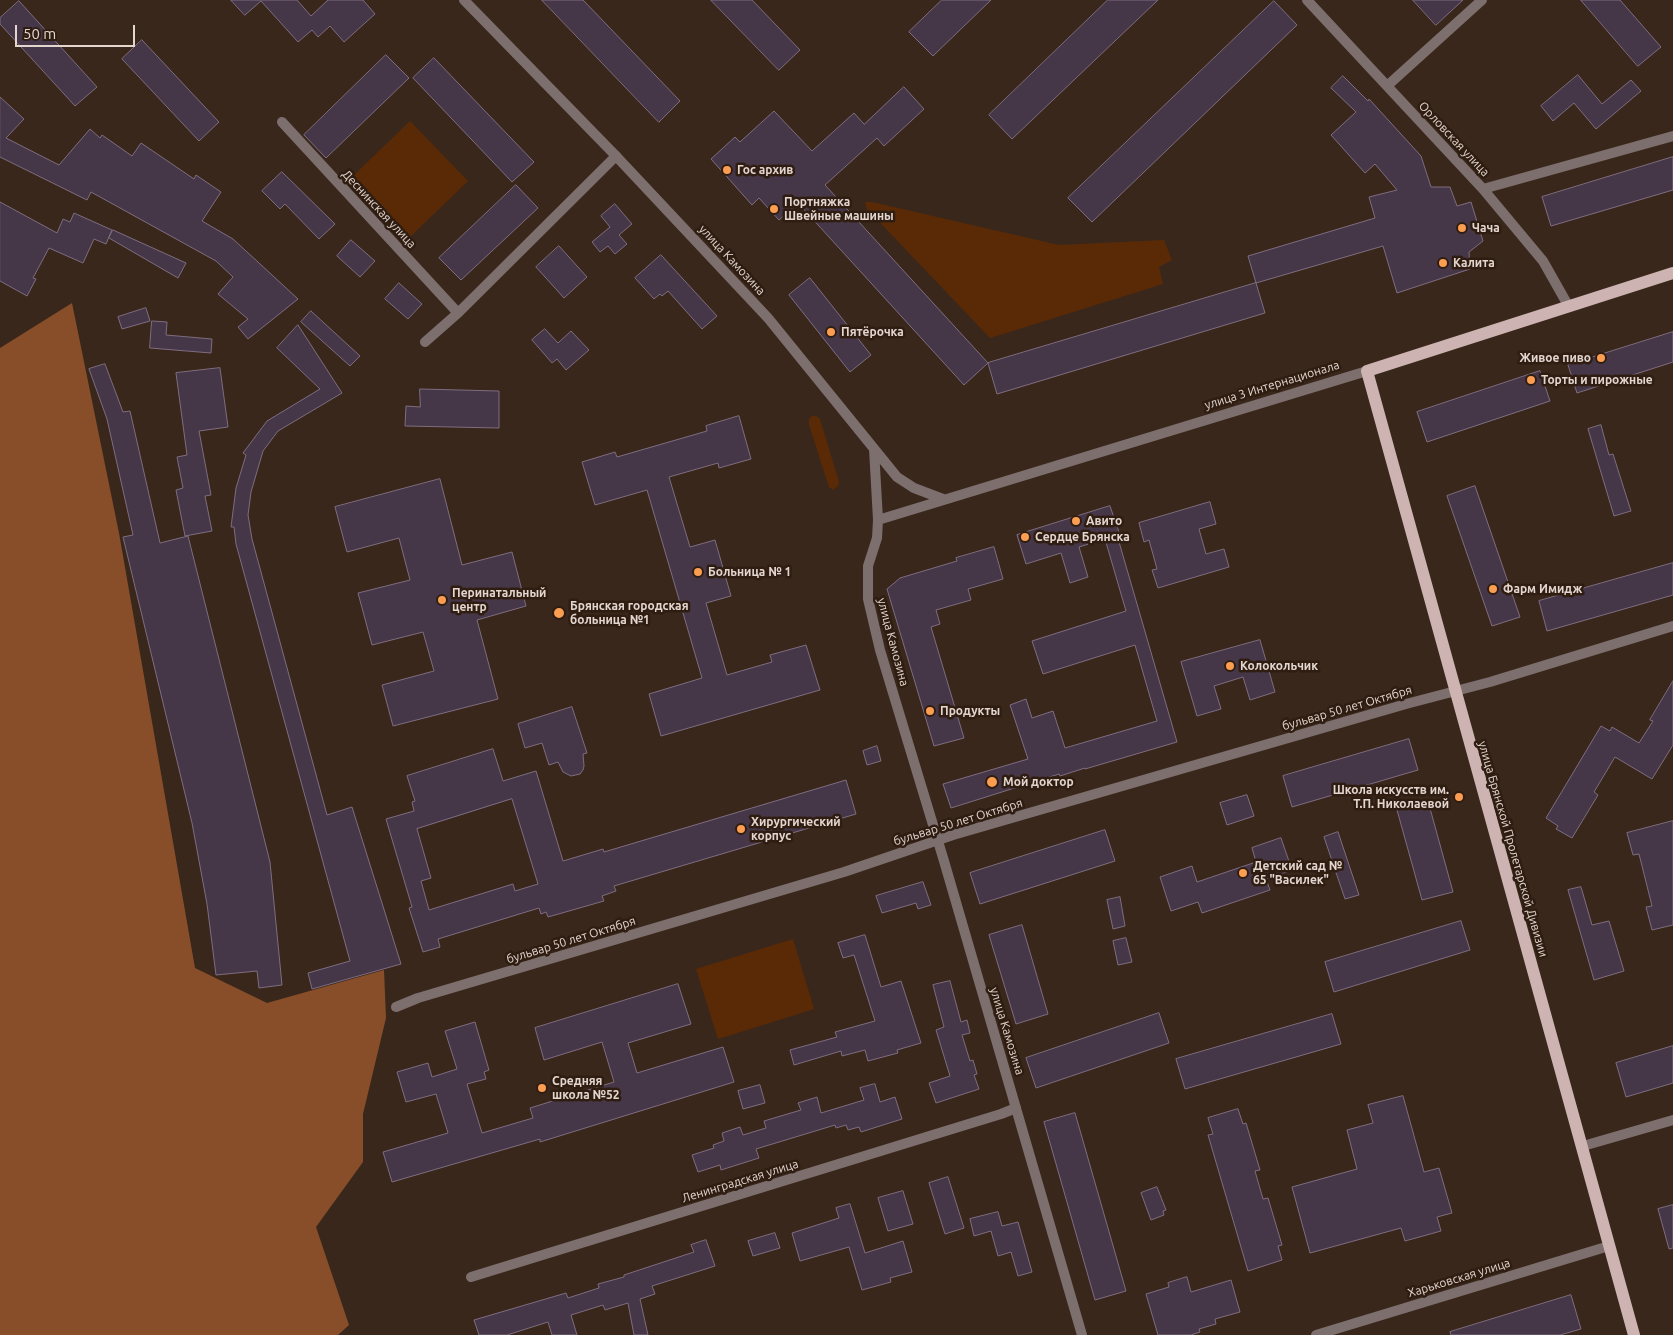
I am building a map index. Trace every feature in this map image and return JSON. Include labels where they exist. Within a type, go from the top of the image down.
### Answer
[{"type":"main road","name":"улица 3 Интернационала","points":[[1367,371],[1673,273]]},
{"type":"main road","name":"улица Брянской Пролетарской Дивизии","points":[[1367,371],[1634,1335]]},
{"type":"street","name":"улица Камозина","points":[[464,0],[616,156],[768,318],[874,449],[878,520],[877,538],[868,566],[868,600],[880,650],[938,841],[1082,1335]]},
{"type":"street","name":"Орловская улица","points":[[1307,0],[1483,188],[1543,261],[1569,307]]},
{"type":"street","points":[[1387,86],[1482,0]]},
{"type":"street","name":"Деснинская улица","points":[[282,122],[458,313]]},
{"type":"street","points":[[1483,188],[1673,136]]},
{"type":"street","points":[[425,342],[458,313],[616,156]]},
{"type":"street","name":"улица 3 Интернационала","points":[[878,520],[1367,371]]},
{"type":"street","points":[[874,449],[897,477],[914,488],[943,499]]},
{"type":"street","name":"бульвар 50 лет Октября","points":[[396,1007],[418,998],[844,872],[938,841],[1673,626]]},
{"type":"street","name":"Ленинградская улица","points":[[471,1277],[1016,1108]]},
{"type":"street","points":[[1583,1146],[1673,1120]]},
{"type":"street","name":"Харьковская улица","points":[[1316,1335],[1609,1246]]},
{"type":"shaded area","points":[[410,121],[468,181],[410,237],[352,177]]},
{"type":"shaded area","points":[[865,202],[872,202],[1059,245],[1164,240],[1172,260],[1159,267],[1163,284],[990,338],[867,209]]},
{"type":"shaded area","points":[[72,303],[119,533],[195,968],[267,1003],[384,970],[386,1018],[363,1114],[363,1162],[316,1227],[349,1325],[338,1335],[0,1335],[0,348]]},
{"type":"shaded area","points":[[812,416],[820,419],[839,482],[838,486],[833,490],[829,487],[809,425],[809,419]]},
{"type":"shaded area","points":[[793,939],[814,1009],[718,1039],[696,969]]},
{"type":"building","points":[[231,0],[297,0],[311,16],[328,0],[363,0],[375,14],[344,42],[330,26],[318,37],[312,30],[298,42],[261,1],[245,15]]},
{"type":"building","points":[[542,0],[583,0],[680,101],[659,122]]},
{"type":"building","points":[[711,0],[752,0],[800,50],[779,70]]},
{"type":"building","points":[[942,0],[991,0],[933,56],[909,32]]},
{"type":"building","points":[[1108,0],[1158,0],[1012,139],[989,115]]},
{"type":"building","points":[[1413,0],[1463,0],[1436,25]]},
{"type":"building","points":[[1581,0],[1620,0],[1661,47],[1638,66]]},
{"type":"building","points":[[19,1],[97,87],[75,106],[0,24],[0,18]]},
{"type":"building","points":[[1274,1],[1297,25],[1092,222],[1068,198]]},
{"type":"building","points":[[142,40],[219,122],[199,141],[122,59]]},
{"type":"building","points":[[386,55],[409,78],[326,158],[304,135]]},
{"type":"building","points":[[434,58],[534,162],[512,182],[413,78]]},
{"type":"building","points":[[1578,75],[1602,104],[1631,80],[1641,91],[1596,129],[1574,103],[1553,121],[1541,106]]},
{"type":"building","points":[[1343,76],[1368,101],[1369,99],[1421,156],[1431,187],[1450,187],[1457,206],[1471,202],[1483,241],[1469,252],[1470,269],[1397,293],[1383,246],[1256,283],[1248,256],[1375,218],[1369,197],[1397,190],[1375,164],[1365,173],[1331,135],[1356,112],[1331,88]]},
{"type":"building","points":[[904,87],[924,109],[884,146],[877,138],[825,185],[988,363],[964,385],[798,203],[779,220],[759,198],[752,205],[711,159],[735,137],[740,142],[774,111],[812,151],[854,113],[864,124]]},
{"type":"building","points":[[0,97],[24,119],[6,138],[59,165],[90,129],[100,138],[102,135],[132,156],[141,143],[194,179],[196,175],[221,192],[202,221],[233,239],[298,299],[248,339],[238,327],[248,319],[218,294],[233,277],[216,261],[91,192],[87,200],[0,157]]},
{"type":"building","points":[[1673,157],[1673,190],[1551,226],[1542,197]]},
{"type":"building","points":[[282,172],[335,224],[319,239],[285,204],[280,209],[262,191]]},
{"type":"building","points":[[516,185],[538,208],[461,280],[439,258]]},
{"type":"building","points":[[0,202],[57,233],[63,219],[70,222],[74,213],[112,230],[106,244],[94,239],[83,263],[49,248],[33,278],[36,279],[27,296],[0,281]]},
{"type":"building","points":[[615,204],[632,224],[619,235],[627,244],[615,254],[608,246],[600,252],[592,242],[610,227],[601,216]]},
{"type":"building","points":[[113,230],[186,263],[178,278],[109,238]]},
{"type":"building","points":[[351,240],[375,261],[360,277],[337,256]]},
{"type":"building","points":[[559,246],[587,277],[564,298],[536,267]]},
{"type":"building","points":[[661,255],[717,316],[702,329],[668,291],[654,299],[635,278]]},
{"type":"building","points":[[810,278],[871,355],[850,372],[789,295]]},
{"type":"building","points":[[399,283],[422,304],[408,319],[385,299]]},
{"type":"building","points":[[1256,283],[1265,313],[997,394],[988,363]]},
{"type":"building","points":[[146,308],[150,321],[122,329],[118,317]]},
{"type":"building","points":[[311,311],[360,356],[350,366],[301,322]]},
{"type":"building","points":[[152,321],[167,322],[166,335],[212,339],[211,353],[150,348]]},
{"type":"building","points":[[298,325],[342,393],[278,431],[263,451],[251,492],[248,515],[252,539],[327,815],[352,807],[401,964],[312,989],[308,973],[350,961],[236,544],[234,527],[231,527],[236,488],[246,455],[243,453],[267,421],[320,389],[277,348]]},
{"type":"building","points":[[545,329],[558,343],[571,331],[589,350],[566,370],[557,359],[552,363],[532,340]]},
{"type":"building","points":[[1673,332],[1673,362],[1577,393],[1568,365]]},
{"type":"building","points":[[105,364],[123,412],[130,411],[160,543],[188,536],[270,862],[282,985],[259,988],[257,971],[216,975],[207,904],[192,823],[123,537],[133,535],[107,419],[89,369]]},
{"type":"building","points":[[220,368],[228,427],[199,431],[211,495],[205,496],[212,531],[185,536],[176,490],[183,488],[177,457],[187,455],[176,373]]},
{"type":"building","points":[[1540,371],[1550,401],[1427,442],[1417,412]]},
{"type":"building","points":[[420,389],[499,391],[499,428],[405,426],[406,406],[420,407]]},
{"type":"building","name":"Больница № 1","points":[[739,416],[751,459],[719,468],[718,463],[669,477],[690,547],[715,540],[731,596],[706,603],[727,675],[772,662],[770,655],[806,645],[820,690],[661,736],[649,694],[702,678],[647,490],[595,505],[582,462],[615,452],[617,457],[707,431],[706,426]]},
{"type":"building","points":[[1601,425],[1609,455],[1613,454],[1631,511],[1614,516],[1588,429]]},
{"type":"building","name":"Перинатальный центр","points":[[440,479],[462,565],[512,552],[526,606],[477,620],[498,699],[393,726],[382,685],[434,671],[423,632],[372,645],[358,593],[410,580],[399,538],[347,552],[335,507]]},
{"type":"building","points":[[1475,486],[1520,617],[1492,626],[1447,496]]},
{"type":"building","points":[[1210,502],[1216,524],[1199,529],[1206,554],[1224,549],[1229,567],[1158,588],[1152,570],[1157,569],[1149,540],[1144,542],[1139,523]]},
{"type":"building","points":[[1110,506],[1120,535],[1117,535],[1177,742],[1060,776],[1059,774],[951,808],[943,784],[1028,759],[1010,705],[1026,699],[1032,718],[1053,711],[1065,748],[1157,721],[1135,645],[1043,674],[1032,641],[1126,611],[1105,539],[1079,547],[1088,577],[1070,583],[1061,553],[1026,564],[1017,535]]},
{"type":"building","points":[[994,547],[1003,579],[968,589],[971,600],[936,610],[940,624],[931,627],[964,738],[934,746],[887,589],[900,578],[957,561],[956,558]]},
{"type":"building","points":[[1673,563],[1673,595],[1547,631],[1539,601]]},
{"type":"building","points":[[1260,640],[1275,692],[1250,700],[1243,677],[1214,686],[1221,709],[1197,716],[1181,662]]},
{"type":"building","points":[[1673,681],[1673,745],[1652,779],[1615,757],[1594,792],[1598,795],[1572,838],[1556,829],[1558,826],[1546,818],[1601,726],[1610,731],[1612,727],[1639,743],[1653,721],[1650,720]]},
{"type":"building","points":[[572,707],[587,753],[583,754],[583,770],[580,774],[571,776],[563,772],[558,762],[549,765],[542,743],[525,748],[518,724]]},
{"type":"building","points":[[1409,739],[1418,770],[1292,807],[1283,776]]},
{"type":"building","points":[[877,746],[881,761],[867,765],[863,751]]},
{"type":"building","points":[[493,749],[503,781],[536,771],[563,861],[603,849],[604,852],[846,780],[856,814],[614,886],[616,891],[602,896],[604,901],[548,917],[546,912],[541,914],[539,908],[438,939],[440,947],[423,952],[409,908],[412,907],[386,819],[414,811],[412,802],[415,801],[407,776]],"holes":[[[512,799],[538,884],[515,891],[513,884],[429,910],[421,881],[431,878],[417,829]]]},
{"type":"building","points":[[1247,795],[1254,816],[1227,825],[1220,803]]},
{"type":"building","points":[[1428,801],[1453,892],[1422,900],[1397,810]]},
{"type":"building","points":[[1673,821],[1673,925],[1652,930],[1646,907],[1652,906],[1639,854],[1633,855],[1627,833]]},
{"type":"building","points":[[1105,830],[1115,861],[980,904],[970,873]]},
{"type":"building","points":[[1338,832],[1359,895],[1345,899],[1324,837]]},
{"type":"building","points":[[1281,838],[1292,870],[1266,879],[1270,890],[1202,913],[1198,902],[1171,911],[1160,877],[1192,866],[1197,882],[1256,862],[1252,848]]},
{"type":"building","points":[[923,882],[931,905],[918,909],[916,903],[882,913],[876,896]]},
{"type":"building","points":[[1581,887],[1592,925],[1609,921],[1624,971],[1594,980],[1568,890]]},
{"type":"building","points":[[1120,897],[1125,926],[1113,929],[1107,900]]},
{"type":"building","points":[[1461,921],[1470,950],[1334,992],[1325,962]]},
{"type":"building","points":[[1022,925],[1048,1014],[1016,1024],[989,935]]},
{"type":"building","points":[[865,935],[881,987],[901,981],[921,1043],[897,1050],[898,1053],[868,1061],[865,1050],[842,1056],[841,1051],[794,1065],[790,1050],[837,1037],[835,1032],[875,1021],[854,955],[843,958],[838,943]]},
{"type":"building","points":[[1126,938],[1132,962],[1118,965],[1113,941]]},
{"type":"building","points":[[950,981],[961,1022],[967,1020],[970,1033],[962,1035],[970,1061],[973,1060],[977,1074],[974,1075],[979,1089],[936,1103],[929,1083],[950,1076],[936,1030],[944,1027],[933,985]]},
{"type":"building","points":[[678,984],[691,1024],[628,1043],[637,1073],[723,1047],[734,1082],[540,1142],[540,1139],[392,1182],[383,1152],[448,1133],[436,1094],[406,1102],[397,1072],[428,1063],[432,1077],[457,1069],[445,1031],[475,1022],[489,1070],[484,1072],[486,1079],[467,1084],[482,1133],[533,1118],[530,1108],[614,1082],[602,1042],[544,1060],[535,1028]]},
{"type":"building","points":[[1159,1013],[1169,1043],[1036,1088],[1026,1058]]},
{"type":"building","points":[[1332,1014],[1341,1044],[1185,1089],[1176,1059]]},
{"type":"building","points":[[1673,1046],[1673,1083],[1626,1097],[1616,1063]]},
{"type":"building","points":[[875,1084],[880,1102],[895,1097],[902,1119],[861,1132],[859,1127],[848,1130],[846,1125],[836,1128],[835,1125],[756,1149],[759,1158],[721,1170],[720,1165],[698,1172],[692,1155],[714,1148],[713,1145],[724,1141],[722,1133],[740,1127],[743,1135],[766,1128],[764,1121],[801,1110],[798,1103],[817,1097],[821,1113],[864,1100],[860,1088]]},
{"type":"building","points":[[760,1085],[765,1103],[743,1109],[738,1091]]},
{"type":"building","points":[[1403,1096],[1424,1172],[1439,1168],[1452,1213],[1437,1217],[1441,1231],[1405,1241],[1401,1228],[1310,1253],[1292,1187],[1357,1169],[1347,1130],[1373,1123],[1368,1105]]},
{"type":"building","points":[[1238,1109],[1243,1124],[1246,1123],[1260,1170],[1255,1171],[1263,1199],[1268,1198],[1282,1245],[1278,1246],[1282,1260],[1248,1271],[1208,1135],[1213,1134],[1208,1118]]},
{"type":"building","points":[[1075,1113],[1126,1291],[1095,1300],[1044,1122]]},
{"type":"building","points":[[948,1177],[964,1228],[945,1234],[929,1183]]},
{"type":"building","points":[[1157,1187],[1166,1210],[1163,1211],[1164,1215],[1151,1220],[1141,1193]]},
{"type":"building","points":[[903,1191],[913,1224],[888,1231],[878,1198]]},
{"type":"building","points":[[850,1204],[865,1253],[903,1241],[912,1272],[890,1278],[891,1282],[862,1290],[849,1247],[800,1261],[792,1233],[839,1218],[836,1208]]},
{"type":"building","points":[[1673,1205],[1673,1248],[1669,1249],[1658,1209]]},
{"type":"building","points":[[998,1212],[1002,1226],[1018,1222],[1032,1272],[1018,1276],[1011,1252],[998,1256],[991,1231],[974,1236],[970,1219]]},
{"type":"building","points":[[775,1233],[780,1248],[753,1256],[748,1241]]},
{"type":"building","points":[[706,1240],[715,1266],[652,1286],[655,1294],[640,1299],[648,1335],[634,1335],[628,1303],[605,1310],[603,1305],[571,1315],[577,1335],[552,1335],[548,1322],[507,1335],[479,1335],[474,1320],[566,1293],[568,1298],[599,1288],[598,1284],[624,1277],[624,1275],[694,1252],[691,1245]]},
{"type":"building","points":[[1187,1277],[1191,1292],[1231,1280],[1240,1312],[1215,1319],[1216,1324],[1199,1329],[1200,1332],[1191,1335],[1158,1335],[1146,1294],[1169,1287],[1168,1283]]},
{"type":"building","points":[[1571,1295],[1581,1329],[1560,1335],[1451,1335],[1450,1332]]},
{"type":"place","name":"Гос архив","points":[[727,170]]},
{"type":"place","name":"Портняжка Швейные машины","points":[[774,209]]},
{"type":"place","name":"Чача","points":[[1462,228]]},
{"type":"place","name":"Калита","points":[[1443,263]]},
{"type":"place","name":"Пятёрочка","points":[[831,332]]},
{"type":"place","name":"Живое пиво","points":[[1601,358]]},
{"type":"place","name":"Торты и пирожные","points":[[1531,380]]},
{"type":"place","name":"Авито","points":[[1076,521]]},
{"type":"place","name":"Сердце Брянска","points":[[1025,537]]},
{"type":"place","name":"Больница № 1","points":[[698,572]]},
{"type":"place","name":"Фарм Имидж","points":[[1493,589]]},
{"type":"place","name":"Перинатальный центр","points":[[442,600]]},
{"type":"place","name":"Брянская городская больница №1","points":[[559,613]]},
{"type":"place","name":"Колокольчик","points":[[1230,666]]},
{"type":"place","name":"Продукты","points":[[930,711]]},
{"type":"place","name":"Мой доктор","points":[[992,782]]},
{"type":"place","name":"Школа искусств им. Т.П. Николаевой","points":[[1459,797]]},
{"type":"place","name":"Хирургический корпус","points":[[741,829]]},
{"type":"place","name":"Детский сад № 65 \"Василек\"","points":[[1243,873]]},
{"type":"place","name":"Средняя школа №52","points":[[542,1088]]}]
